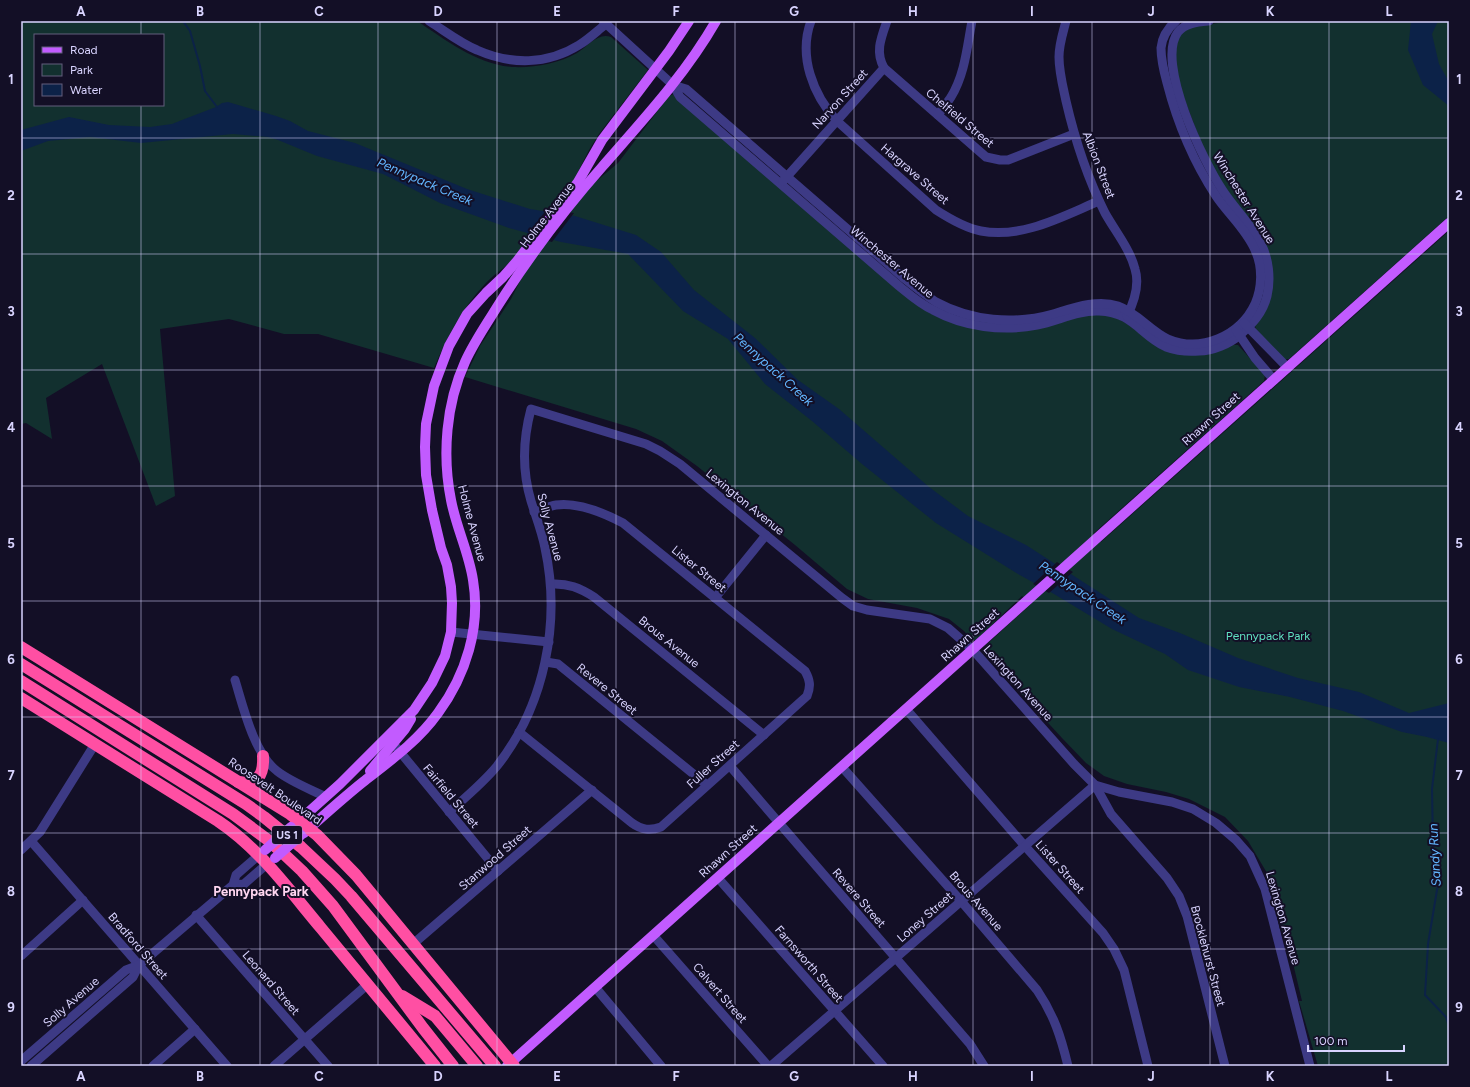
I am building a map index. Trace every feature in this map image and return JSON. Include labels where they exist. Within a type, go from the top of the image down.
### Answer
[{"type":"highway","name":"Roosevelt Boulevard","points":[[21,647],[237,782],[305,832],[334,851],[356,874],[511,1065]]},
{"type":"highway","name":"US 1","points":[[21,664],[246,804],[302,847],[351,896],[495,1066]]},
{"type":"highway","name":"US 1","points":[[21,681],[213,801],[268,840],[318,888],[453,1066]]},
{"type":"highway","name":"US 1","points":[[22,699],[224,824],[262,852],[271,861],[435,1066]]},
{"type":"highway","points":[[237,782],[251,782],[258,777],[263,766],[263,756]]},
{"type":"highway","points":[[392,987],[404,997],[435,1016],[477,1066]]},
{"type":"main road","name":"Holme Avenue","points":[[574,194],[578,182],[602,140],[655,70],[689,21]]},
{"type":"main road","name":"Holme Avenue","points":[[271,861],[422,733],[446,702],[457,682],[466,660],[473,635],[475,620],[474,581],[454,516],[447,475],[447,450],[450,416],[460,373],[474,344],[521,263],[574,194],[673,85],[693,58],[716,21]]},
{"type":"main road","name":"Rhawn Street","points":[[511,1065],[595,987],[1449,223]]},
{"type":"main road","name":"Holme Avenue","points":[[262,852],[390,740],[421,701],[438,672],[445,656],[451,632],[452,603],[447,565],[436,530],[427,482],[424,447],[426,424],[434,386],[449,346],[467,314],[486,292],[521,263]]},
{"type":"main road","points":[[356,788],[390,740]]},
{"type":"street","name":"Winchester Avenue","points":[[429,21],[476,50],[504,60],[517,61],[540,60],[568,51],[581,44],[605,22],[655,70],[673,85],[686,89],[784,180],[886,269],[937,302],[958,311],[1011,324],[1090,304],[1117,306],[1128,315],[1168,338],[1178,342],[1205,343],[1237,332],[1262,309],[1269,286],[1268,264],[1260,241],[1219,192],[1189,146],[1180,124],[1166,79],[1161,50],[1162,42],[1168,28],[1176,21]]},
{"type":"street","name":"Hargrave Street","points":[[811,21],[807,40],[807,55],[810,74],[816,92],[825,109],[836,121],[936,210],[948,218],[981,231],[1015,231],[1032,228],[1099,201]]},
{"type":"street","name":"Narvon Street","points":[[784,180],[884,68],[880,61],[879,44],[887,21]]},
{"type":"street","points":[[938,115],[951,97],[962,73],[972,21]]},
{"type":"street","name":"Albion Street","points":[[1066,21],[1061,38],[1059,56],[1061,77],[1074,134],[1099,201],[1130,255],[1136,270],[1137,285],[1134,300],[1128,315]]},
{"type":"street","name":"Winchester Avenue","points":[[1208,21],[1190,24],[1184,27],[1178,32],[1171,51],[1176,84],[1182,106],[1190,128],[1209,167],[1219,192]]},
{"type":"street","points":[[1161,50],[1171,51]]},
{"type":"street","name":"Chelfield Street","points":[[884,68],[986,157],[1008,160],[1074,134]]},
{"type":"street","points":[[1246,325],[1288,368]]},
{"type":"street","points":[[1237,332],[1255,358],[1274,380]]},
{"type":"street","name":"Solly Avenue","points":[[449,812],[473,792],[498,765],[519,732],[534,699],[546,662],[552,615],[551,584],[545,547],[527,484],[524,454],[525,438],[531,408]]},
{"type":"street","name":"Lexington Avenue","points":[[531,408],[633,439],[660,451],[680,464],[853,606],[880,613],[917,616],[930,619],[948,628],[973,650],[1074,764],[1095,785],[1119,792],[1172,802],[1193,809],[1216,823],[1236,840],[1250,856],[1265,889],[1310,1066]]},
{"type":"street","name":"Lister Street","points":[[534,512],[554,505],[572,505],[610,516],[623,522],[805,671],[809,680],[810,689],[807,696],[801,702]]},
{"type":"street","points":[[715,598],[766,535]]},
{"type":"street","name":"Brous Avenue","points":[[551,584],[575,586],[594,597],[764,734]]},
{"type":"street","points":[[451,632],[549,642]]},
{"type":"street","name":"Revere Street","points":[[546,662],[558,664],[707,785]]},
{"type":"street","points":[[235,680],[256,741],[263,756],[272,767],[284,776],[326,797]]},
{"type":"street","name":"Fuller Street","points":[[592,790],[636,826],[645,830],[652,830],[662,826],[801,702]]},
{"type":"street","name":"Lister Street","points":[[906,709],[1024,845],[1103,933],[1114,948],[1120,960],[1126,979],[1148,1066]]},
{"type":"street","points":[[519,732],[592,790]]},
{"type":"street","name":"Fairfield Street","points":[[390,740],[498,871]]},
{"type":"street","points":[[21,850],[40,832],[95,744]]},
{"type":"street","name":"Revere Street","points":[[730,766],[778,824],[970,1044],[984,1066]]},
{"type":"street","name":"Brous Avenue","points":[[842,767],[961,901],[1037,990],[1047,1004],[1058,1029],[1068,1066]]},
{"type":"street","name":"Loney Street","points":[[771,1066],[1095,785]]},
{"type":"street","name":"Brocklehurst Street","points":[[1095,785],[1111,814],[1167,878],[1179,896],[1187,916],[1225,1066]]},
{"type":"street","name":"Stanwood Street","points":[[413,944],[592,790]]},
{"type":"street","name":"Bradford Street","points":[[31,841],[227,1066]]},
{"type":"street","name":"Solly Avenue","points":[[233,885],[236,875],[262,852]]},
{"type":"street","name":"Solly Avenue","points":[[31,1066],[132,977],[139,965],[196,915],[233,885],[244,884],[271,861]]},
{"type":"street","name":"Farnsworth Street","points":[[718,878],[883,1066]]},
{"type":"street","points":[[21,956],[83,900]]},
{"type":"street","name":"Leonard Street","points":[[196,915],[328,1066]]},
{"type":"street","name":"Calvert Street","points":[[653,935],[768,1066]]},
{"type":"street","name":"Solly Avenue","points":[[21,1061],[126,970],[139,965]]},
{"type":"street","points":[[274,1066],[368,984]]},
{"type":"street","points":[[595,987],[661,1066]]},
{"type":"street","points":[[153,1066],[195,1029]]},
{"type":"green space","name":"Pennypack Park","points":[[21,21],[417,21],[450,43],[474,56],[499,65],[512,67],[529,67],[553,63],[577,53],[597,38],[606,36],[611,37],[648,70],[599,134],[576,176],[594,183],[618,163],[669,96],[674,94],[945,319],[1077,317],[1095,314],[1114,317],[1126,323],[1149,340],[1238,345],[1265,375],[1264,381],[1094,533],[1101,542],[1449,231],[1449,1066],[1318,1066],[1299,1001],[1302,1001],[1291,955],[1288,954],[1267,873],[1248,841],[1225,817],[1189,799],[1166,792],[1127,784],[1104,776],[1086,763],[982,651],[985,646],[1031,604],[1022,596],[976,640],[972,640],[964,631],[949,619],[917,608],[868,599],[847,589],[697,466],[662,441],[636,429],[465,377],[480,346],[511,299],[523,275],[511,261],[488,281],[469,303],[444,345],[434,368],[318,334],[284,334],[229,319],[160,329],[175,496],[156,506],[102,364],[46,398],[52,439],[26,423],[21,424]]},
{"type":"green space","points":[[1235,21],[1449,21],[1449,216],[1289,359],[1282,359],[1256,329],[1255,326],[1271,287],[1238,208],[1208,161],[1178,82],[1174,42],[1181,33],[1192,26]]},
{"type":"water","points":[[1411,21],[1438,21],[1432,34],[1439,64],[1449,82],[1449,106],[1423,85],[1408,50]]},
{"type":"water","name":"Pennypack Creek","points":[[228,102],[290,121],[308,131],[355,143],[467,189],[530,209],[575,216],[636,235],[661,252],[694,290],[755,338],[798,380],[839,409],[929,487],[968,516],[1026,545],[1139,618],[1180,633],[1238,658],[1298,678],[1359,692],[1409,713],[1449,703],[1449,743],[1402,732],[1343,711],[1290,697],[1239,687],[1188,670],[1165,654],[1112,629],[1018,574],[936,523],[862,464],[812,421],[765,384],[728,339],[683,311],[628,254],[561,242],[509,228],[440,203],[383,174],[317,156],[268,137],[233,134],[141,143],[90,137],[48,141],[21,151],[21,130],[69,117],[109,125],[150,127],[172,124],[216,107],[222,103]]},
{"type":"pier","points":[[547,209],[574,213],[552,242],[527,235]]},
{"type":"pier","points":[[1057,562],[1073,572],[1049,593],[1033,584]]},
{"type":"waterway","points":[[183,21],[190,31],[200,66],[205,91],[217,107]]},
{"type":"waterway","name":"Sandy Run","points":[[1438,739],[1432,789],[1433,846],[1438,871],[1438,884],[1428,944],[1425,995],[1446,1017],[1449,1026]]},
{"type":"district","name":"Pennypack Park","points":[[261,891]]}]
